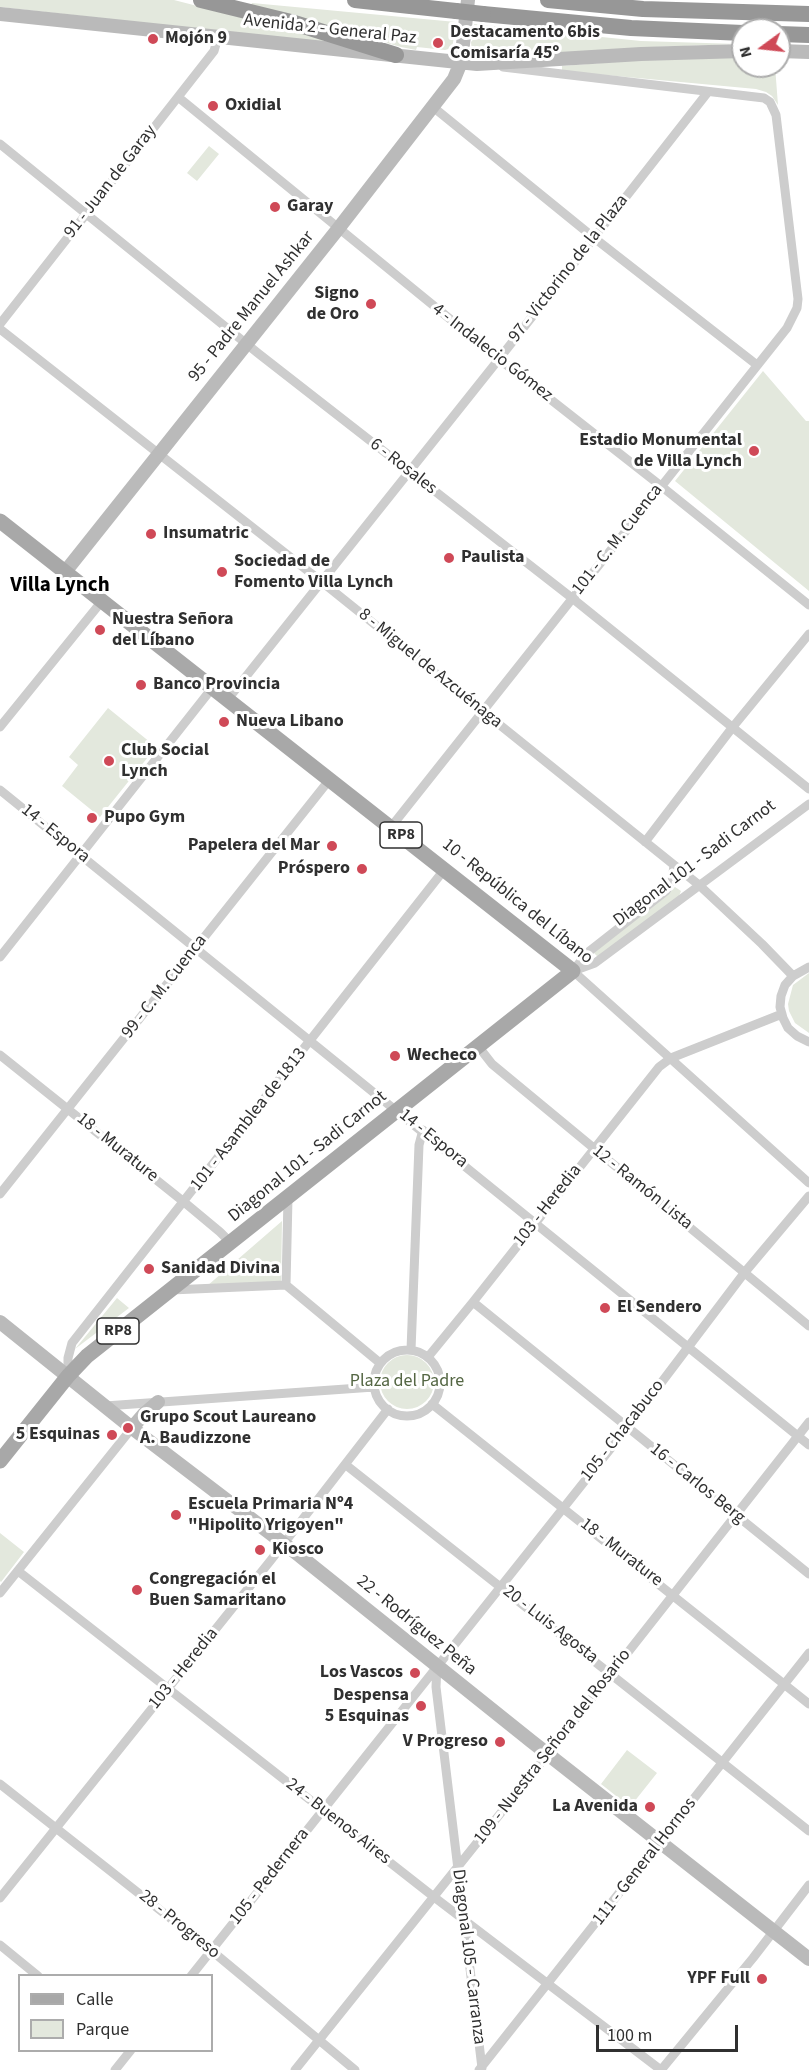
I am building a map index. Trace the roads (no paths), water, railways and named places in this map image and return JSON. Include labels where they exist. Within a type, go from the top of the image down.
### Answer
[{"type":"highway","points":[[201,0],[291,22],[396,55]]},
{"type":"highway","points":[[355,0],[462,5],[483,14],[631,28],[731,32]]},
{"type":"highway","points":[[548,0],[643,9],[809,14]]},
{"type":"highway","points":[[791,34],[809,35]]},
{"type":"main road","name":"RP8","points":[[0,521],[102,601]]},
{"type":"main road","name":"10 - República del Líbano","points":[[102,601],[573,971]]},
{"type":"main road","name":"Diagonal 101 - Sadi Carnot","points":[[68,1376],[87,1356],[573,971]]},
{"type":"main road","name":"RP8","points":[[0,1461],[68,1376]]},
{"type":"street","points":[[461,62],[462,5]]},
{"type":"street","name":"Avenida 2 - General Paz","points":[[0,14],[489,64],[530,71],[764,98]]},
{"type":"street","name":"91 - Juan de Garay","points":[[0,326],[214,51],[218,37]]},
{"type":"street","points":[[489,64],[642,54],[731,51]]},
{"type":"street","points":[[791,51],[809,52]]},
{"type":"street","name":"95 - Padre Manuel Ashkar","points":[[65,572],[433,107],[454,79],[461,62]]},
{"type":"street","name":"97 - Victorino de la Plaza","points":[[228,699],[708,92]]},
{"type":"street","name":"4 - Indalecio Gómez","points":[[178,97],[499,359],[809,605]]},
{"type":"street","name":"101 - C. M. Cuenca","points":[[391,827],[794,317],[798,299],[776,115],[770,102],[764,98]]},
{"type":"street","points":[[433,107],[593,237],[757,365]]},
{"type":"street","name":"6 - Rosales","points":[[0,144],[246,343],[572,598],[809,789]]},
{"type":"street","name":"8 - Miguel de Azcuénaga","points":[[0,326],[699,885],[793,976]]},
{"type":"street","points":[[0,727],[102,601]]},
{"type":"street","points":[[645,842],[732,728],[809,634]]},
{"type":"street","points":[[0,957],[213,687]]},
{"type":"street","name":"99 - C. M. Cuenca","points":[[0,1194],[330,779]]},
{"type":"street","name":"14 - Espora","points":[[0,790],[423,1130],[809,1445]]},
{"type":"street","name":"Diagonal 101 - Sadi Carnot","points":[[573,971],[595,963],[809,804]]},
{"type":"street","name":"Diagonal 101 - Sadi Carnot","points":[[573,971],[587,953],[666,891],[672,881],[674,865]]},
{"type":"street","name":"101 - Asamblea de 1813","points":[[68,1376],[68,1358],[72,1343],[444,870]]},
{"type":"street","points":[[809,967],[793,976],[785,985],[781,996],[782,1014],[788,1028],[809,1042]]},
{"type":"street","name":"10 - República del Líbano","points":[[573,971],[809,1183]]},
{"type":"street","points":[[671,1058],[782,1014]]},
{"type":"street","name":"12 - Ramón Lista","points":[[478,1046],[492,1064],[809,1326]]},
{"type":"street","name":"18 - Murature","points":[[0,1055],[184,1202],[231,1244]]},
{"type":"street","name":"103 - Heredia","points":[[428,1357],[474,1302],[658,1067],[671,1058]]},
{"type":"street","points":[[411,1350],[419,1145],[423,1130]]},
{"type":"street","name":"105 - Chacabuco","points":[[438,1665],[627,1428],[745,1272],[809,1196]]},
{"type":"street","points":[[286,1285],[288,1198]]},
{"type":"street","points":[[171,1290],[286,1285],[380,1363]]},
{"type":"street","name":"16 - Carlos Berg","points":[[474,1302],[809,1574]]},
{"type":"street","name":"22 - Rodríguez Peña","points":[[0,1322],[809,1959]]},
{"type":"street","points":[[411,1350],[428,1357],[439,1375],[440,1385],[432,1404],[424,1411],[406,1416],[387,1409],[379,1400],[374,1387],[376,1371],[380,1363],[394,1353],[411,1350]]},
{"type":"street","points":[[105,1406],[374,1387]]},
{"type":"street","points":[[0,1593],[132,1428],[158,1402]]},
{"type":"street","name":"18 - Murature","points":[[432,1404],[809,1704]]},
{"type":"street","name":"103 - Heredia","points":[[0,1898],[284,1544],[387,1409]]},
{"type":"street","name":"109 - Nuestra Señora del Rosario","points":[[295,2070],[549,1754],[672,1594],[809,1422]]},
{"type":"street","name":"20 - Luis Agosta","points":[[346,1465],[809,1831]]},
{"type":"street","name":"24 - Buenos Aires","points":[[18,1572],[434,1897],[661,2070]]},
{"type":"street","name":"111 - General Hornos","points":[[481,2069],[809,1653]]},
{"type":"street","name":"105 - Pedernera","points":[[193,1974],[438,1665]]},
{"type":"street","name":"Diagonal 105 - Carranza","points":[[438,1665],[436,1687],[481,2069]]},
{"type":"street","name":"28 - Progreso","points":[[0,1784],[212,1951],[355,2070]]},
{"type":"street","points":[[661,2070],[753,1958],[809,1885]]},
{"type":"street","points":[[0,1945],[36,1974]]},
{"type":"street","points":[[116,2070],[130,2052]]},
{"type":"place","name":"Mojón 9","points":[[153,39]]},
{"type":"place","name":"Destacamento 6bis Comisaría 45º","points":[[438,43]]},
{"type":"place","name":"Oxidial","points":[[213,106]]},
{"type":"place","name":"Garay","points":[[275,207]]},
{"type":"place","name":"Signo de Oro","points":[[371,304]]},
{"type":"place","name":"Estadio Monumental de Villa Lynch","points":[[754,451]]},
{"type":"place","name":"Insumatric","points":[[151,534]]},
{"type":"place","name":"Paulista","points":[[449,558]]},
{"type":"place","name":"Sociedad de Fomento Villa Lynch","points":[[222,572]]},
{"type":"place","name":"Nuestra Señora del Líbano","points":[[100,630]]},
{"type":"place","name":"Banco Provincia","points":[[141,685]]},
{"type":"place","name":"Nueva Libano","points":[[224,722]]},
{"type":"place","name":"Club Social Lynch","points":[[109,761]]},
{"type":"place","name":"Pupo Gym","points":[[92,818]]},
{"type":"place","name":"Papelera del Mar","points":[[332,846]]},
{"type":"place","name":"Próspero","points":[[362,869]]},
{"type":"place","name":"Wecheco","points":[[395,1056]]},
{"type":"place","name":"Sanidad Divina","points":[[149,1269]]},
{"type":"place","name":"El Sendero","points":[[605,1308]]},
{"type":"place","name":"Grupo Scout Laureano A. Baudizzone","points":[[128,1428]]},
{"type":"place","name":"5 Esquinas","points":[[112,1435]]},
{"type":"place","name":"Escuela Primaria Nº4 \"Hipolito Yrigoyen\"","points":[[176,1515]]},
{"type":"place","name":"Kiosco","points":[[260,1550]]},
{"type":"place","name":"Congregación el Buen Samaritano","points":[[137,1590]]},
{"type":"place","name":"Los Vascos","points":[[415,1673]]},
{"type":"place","name":"Despensa 5 Esquinas","points":[[421,1706]]},
{"type":"place","name":"V Progreso","points":[[500,1742]]},
{"type":"place","name":"La Avenida","points":[[650,1807]]},
{"type":"place","name":"YPF Full","points":[[762,1979]]},
{"type":"district","name":"Villa Lynch","points":[[60,586]]},
{"type":"park label","name":"Plaza del Padre","points":[[407,1382]]}]
